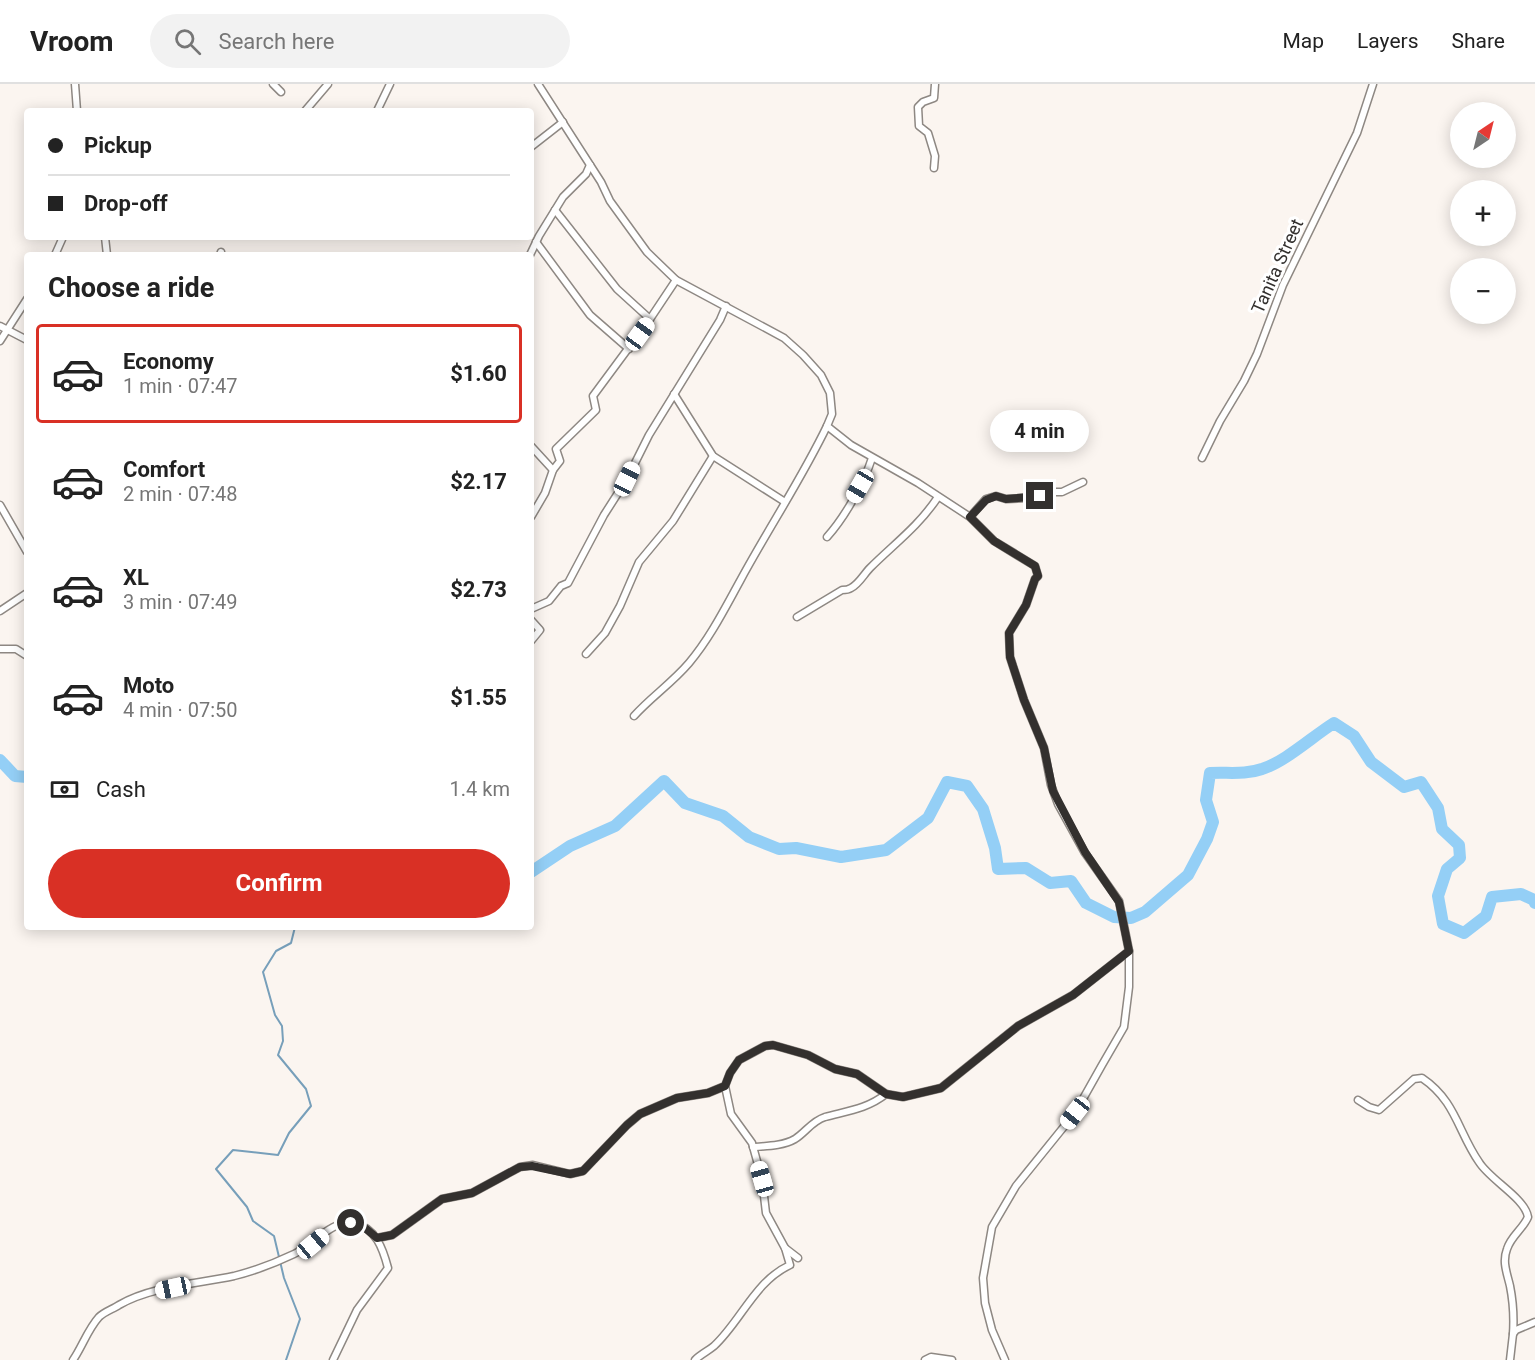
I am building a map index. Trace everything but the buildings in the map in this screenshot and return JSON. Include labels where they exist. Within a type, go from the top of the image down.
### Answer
[{"type":"street","points":[[75,84],[77,108]]},
{"type":"street","points":[[273,84],[281,92]]},
{"type":"street","points":[[308,108],[328,84]]},
{"type":"street","points":[[378,108],[390,84]]},
{"type":"street","points":[[537,84],[601,182],[610,201],[647,252],[676,280],[783,338],[821,375],[830,393],[832,414],[811,459],[717,624],[702,647],[667,686],[656,693],[634,716]]},
{"type":"street","points":[[934,84],[934,98],[923,102],[918,107],[917,119],[920,126],[928,133],[935,156],[934,168]]},
{"type":"street","name":"Tanita Street","points":[[1202,458],[1257,354],[1283,285],[1357,133],[1373,84]]},
{"type":"street","points":[[534,145],[562,123]]},
{"type":"street","points":[[531,252],[563,197],[586,174],[590,165]]},
{"type":"street","points":[[555,210],[617,289],[650,319]]},
{"type":"street","points":[[536,242],[590,315],[629,349]]},
{"type":"street","points":[[534,512],[545,493],[553,470],[560,461],[556,449],[596,410],[593,396],[629,349],[676,280]]},
{"type":"street","points":[[0,341],[24,304]]},
{"type":"street","points":[[534,608],[549,601],[561,586],[568,583],[604,515],[627,479],[649,435],[720,320],[726,306]]},
{"type":"street","points":[[0,326],[24,338]]},
{"type":"street","points":[[674,394],[713,456],[785,502]]},
{"type":"street","points":[[827,426],[872,458],[918,483],[970,517],[994,541],[1035,566],[1038,576],[1026,605],[1009,633],[1010,657],[1024,700],[1044,748],[1051,785],[1058,804],[1121,908],[1129,951],[1129,987],[1124,1027],[1075,1113],[1017,1186],[993,1227],[983,1278],[985,1303],[1001,1359]]},
{"type":"street","points":[[534,449],[553,470]]},
{"type":"street","points":[[586,654],[605,633],[620,606],[639,562],[673,521],[713,456]]},
{"type":"street","points":[[827,537],[839,524],[866,475],[872,458]]},
{"type":"street","points":[[970,517],[986,500],[996,496],[1006,499],[1026,498],[1062,492],[1083,482]]},
{"type":"street","points":[[797,617],[842,590],[855,585],[871,567],[911,532],[938,497]]},
{"type":"street","points":[[0,505],[24,547]]},
{"type":"street","points":[[0,611],[24,595]]},
{"type":"street","points":[[534,623],[540,630],[534,637]]},
{"type":"street","points":[[0,650],[16,649],[24,654]]},
{"type":"street","points":[[695,1360],[714,1345],[777,1271],[790,1266],[785,1248],[766,1213],[762,1179],[752,1143],[731,1114],[725,1086],[739,1060],[765,1046],[773,1045],[808,1055],[835,1069],[857,1074],[886,1094],[903,1097],[941,1088],[1018,1026],[1073,995],[1129,951]]},
{"type":"street","points":[[1358,1100],[1379,1110],[1414,1079],[1422,1078],[1431,1084],[1458,1118],[1465,1138],[1479,1163],[1491,1178],[1524,1206],[1528,1217],[1510,1241],[1505,1260],[1510,1287],[1513,1334],[1510,1360]]},
{"type":"street","points":[[377,1238],[392,1235],[442,1199],[472,1193],[520,1167],[540,1167],[570,1174],[583,1171],[640,1114],[677,1098],[708,1093],[725,1086]]},
{"type":"street","points":[[753,1147],[785,1143],[797,1138],[810,1124],[876,1102],[886,1094]]},
{"type":"street","points":[[73,1360],[99,1317],[122,1303],[152,1293],[249,1272],[313,1244],[328,1231],[351,1223],[377,1238],[382,1246],[388,1268],[357,1310],[333,1360]]},
{"type":"street","points":[[785,1248],[798,1258]]},
{"type":"street","points":[[1513,1334],[1516,1330],[1535,1322]]},
{"type":"street","points":[[925,1360],[930,1357],[952,1360]]},
{"type":"waterway","points":[[534,870],[570,846],[615,826],[664,781],[685,803],[723,816],[749,837],[779,849],[796,848],[841,857],[886,850],[928,818],[947,782],[967,786],[983,809],[995,848],[998,869],[1026,868],[1050,883],[1071,881],[1086,903],[1114,917],[1131,918],[1145,912],[1188,875],[1207,839],[1213,822],[1206,800],[1210,773],[1249,772],[1271,766],[1334,723],[1354,736],[1371,762],[1404,787],[1421,782],[1438,808],[1442,829],[1459,845],[1460,858],[1447,869],[1438,896],[1443,924],[1464,933],[1486,916],[1492,897],[1521,894],[1534,900],[1535,903]]},
{"type":"waterway","points":[[0,760],[15,776],[24,777]]},
{"type":"waterway","points":[[286,1360],[300,1319],[284,1278],[274,1236],[253,1221],[247,1207],[216,1169],[233,1150],[278,1155],[289,1133],[311,1106],[306,1089],[278,1055],[283,1041],[282,1026],[275,1015],[263,972],[276,951],[291,943],[294,930]]},
{"type":"route","points":[[351,1223],[365,1228],[377,1238],[392,1235],[442,1199],[472,1193],[520,1167],[548,1168],[570,1174],[583,1171],[640,1114],[677,1098],[708,1093],[725,1086],[739,1060],[765,1046],[773,1045],[808,1055],[835,1069],[857,1074],[886,1094],[903,1097],[941,1088],[1018,1026],[1073,995],[1129,951],[1119,902],[1085,852],[1058,804],[1051,785],[1044,748],[1024,700],[1010,657],[1009,633],[1026,605],[1038,576],[1035,566],[994,541],[970,517],[982,503],[996,496],[1006,499],[1040,496]]}]
